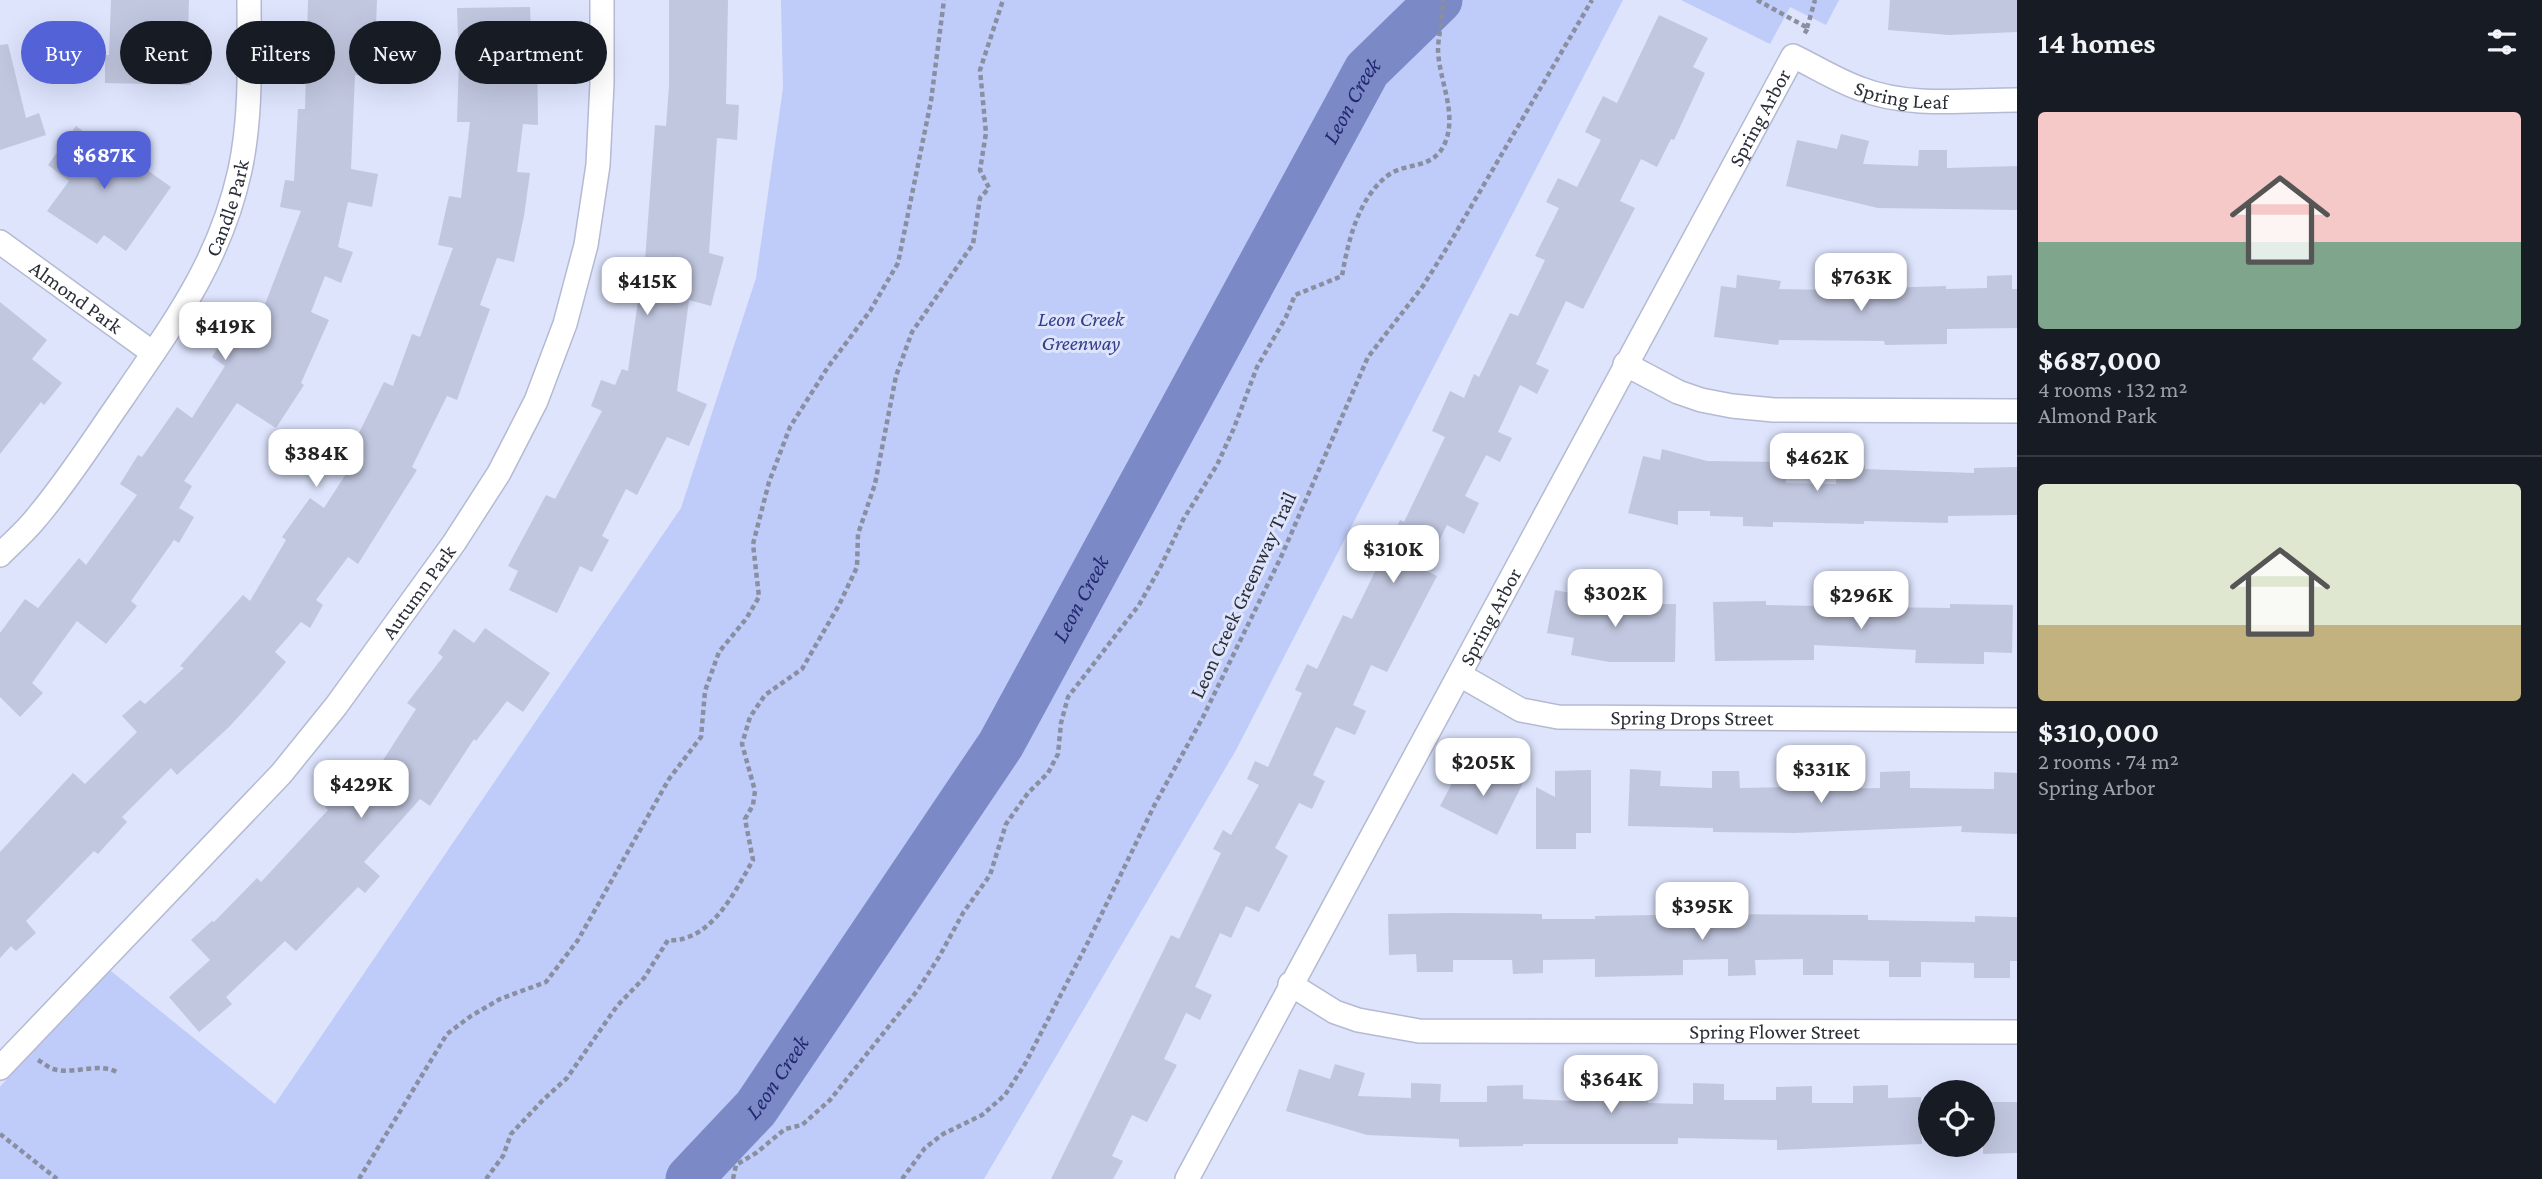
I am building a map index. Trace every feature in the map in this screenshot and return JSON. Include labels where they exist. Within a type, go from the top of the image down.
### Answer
[{"type":"street","name":"Candle Park","points":[[0,555],[36,518],[76,465],[192,294],[213,255],[240,170],[247,126],[249,0]]},
{"type":"street","name":"Autumn Park","points":[[0,1068],[281,774],[336,706],[454,543],[499,473],[536,401],[565,324],[586,246],[598,165],[602,0]]},
{"type":"street","name":"Spring Leaf","points":[[1793,56],[1862,89],[1894,98],[1926,102],[2017,100]]},
{"type":"street","name":"Spring Arbor","points":[[1187,1179],[1793,56]]},
{"type":"street","name":"Almond Park","points":[[0,242],[153,353]]},
{"type":"street","points":[[1625,364],[1678,392],[1732,406],[1774,410],[2017,411]]},
{"type":"street","name":"Spring Drops Street","points":[[1460,675],[1521,710],[1558,716],[2017,720]]},
{"type":"street","name":"Spring Flower Street","points":[[1290,985],[1335,1012],[1358,1020],[1419,1031],[2017,1032]]},
{"type":"path","points":[[359,1179],[447,1034],[500,999],[546,982],[578,940],[669,779],[701,737],[705,691],[719,652],[760,597],[752,544],[769,482],[790,427],[828,367],[870,311],[898,263],[931,101],[944,0]]},
{"type":"path","points":[[486,1179],[503,1156],[511,1133],[567,1078],[617,1006],[644,978],[668,940],[682,941],[708,925],[721,911],[752,860],[745,819],[753,804],[755,792],[742,744],[750,716],[765,695],[803,669],[857,567],[858,534],[875,484],[900,365],[912,332],[973,244],[980,198],[989,188],[980,170],[986,134],[980,70],[1003,0]]},
{"type":"path","points":[[733,1179],[736,1165],[756,1153],[785,1129],[803,1125],[830,1100],[917,991],[963,913],[990,875],[1006,824],[1028,793],[1048,773],[1058,754],[1061,723],[1068,697],[1139,605],[1183,520],[1217,465],[1257,367],[1296,295],[1342,276],[1347,246],[1356,222],[1369,195],[1389,174],[1417,166],[1437,156],[1446,141],[1449,108],[1438,48],[1443,0]]},
{"type":"path","name":"Leon Creek Greenway Trail","points":[[902,1179],[925,1148],[943,1134],[982,1115],[1005,1095],[1025,1064],[1155,804],[1203,717],[1281,558],[1368,357],[1423,286],[1592,0]]},
{"type":"path","points":[[1757,0],[1807,28]]},
{"type":"path","points":[[1793,56],[1807,28],[1815,0]]},
{"type":"path","points":[[38,1059],[53,1069],[91,1069],[104,1066],[117,1072]]},
{"type":"path","points":[[0,1134],[57,1179]]},
{"type":"green space","name":"Leon Creek Greenway","points":[[781,0],[1623,0],[1236,750],[984,1179],[0,1179],[0,1087],[106,967],[275,1104],[681,508],[756,278],[783,88]]},
{"type":"green space","points":[[1681,0],[1839,0],[1826,25],[1790,7],[1770,44]]},
{"type":"building","points":[[111,0],[189,0],[188,21],[120,21],[120,83],[106,83],[106,55],[109,55]]},
{"type":"building","points":[[308,0],[377,0],[376,21],[349,21],[349,84],[355,84],[351,169],[378,174],[372,207],[348,202],[338,247],[353,252],[341,283],[325,276],[311,312],[329,320],[301,383],[304,385],[276,428],[237,403],[184,481],[192,486],[179,508],[194,517],[179,543],[174,540],[131,601],[137,606],[106,644],[77,621],[32,683],[43,693],[20,717],[0,697],[0,633],[25,599],[38,608],[79,558],[86,565],[137,495],[120,484],[138,455],[142,457],[177,407],[192,418],[225,366],[212,357],[242,303],[262,312],[301,211],[280,207],[285,180],[294,181],[298,109],[305,109],[306,84],[335,84],[335,21],[307,21]]},
{"type":"building","points":[[669,0],[728,0],[726,104],[739,105],[737,140],[717,138],[709,253],[724,257],[711,306],[689,300],[677,391],[707,404],[689,446],[667,437],[637,495],[626,489],[602,536],[609,540],[592,572],[580,566],[557,613],[509,590],[518,571],[508,566],[546,495],[555,499],[602,411],[591,406],[601,380],[615,385],[622,369],[628,371],[640,287],[631,285],[637,259],[645,261],[655,125],[666,126]]},
{"type":"building","points":[[1890,0],[2017,0],[2017,32],[1949,35],[1888,30]]},
{"type":"building","points":[[530,7],[530,21],[458,21],[457,8]]},
{"type":"building","points":[[1659,15],[1708,38],[1693,67],[1705,73],[1674,140],[1671,139],[1657,167],[1641,159],[1620,201],[1635,208],[1583,309],[1566,301],[1536,364],[1549,370],[1537,394],[1520,385],[1498,432],[1512,438],[1500,462],[1486,455],[1465,496],[1479,503],[1464,534],[1447,525],[1425,570],[1437,576],[1387,672],[1371,665],[1353,705],[1366,711],[1355,735],[1336,727],[1313,775],[1325,781],[1312,809],[1299,803],[1275,848],[1288,856],[1259,912],[1246,906],[1231,938],[1220,933],[1195,987],[1212,995],[1200,1020],[1186,1013],[1164,1059],[1177,1065],[1147,1122],[1132,1115],[1112,1156],[1123,1161],[1113,1179],[1051,1179],[1171,935],[1179,939],[1221,853],[1213,849],[1223,830],[1231,835],[1259,785],[1247,779],[1255,761],[1268,767],[1302,693],[1295,690],[1307,664],[1317,669],[1343,615],[1352,619],[1400,520],[1404,522],[1445,437],[1432,431],[1450,391],[1464,398],[1474,374],[1479,377],[1510,313],[1518,316],[1545,260],[1535,256],[1559,208],[1546,202],[1558,178],[1577,187],[1601,140],[1585,132],[1603,96],[1617,103]]},
{"type":"building","points":[[8,44],[26,118],[39,113],[46,135],[0,150],[0,45]]},
{"type":"building","points":[[458,84],[538,84],[538,125],[523,124],[517,172],[530,173],[514,262],[497,258],[480,305],[490,309],[457,400],[447,396],[412,467],[417,470],[358,564],[348,557],[316,600],[323,605],[310,628],[301,622],[275,652],[286,662],[229,727],[177,775],[171,768],[122,817],[127,822],[98,854],[94,851],[26,921],[36,933],[16,951],[11,946],[0,958],[0,852],[73,773],[85,784],[137,732],[122,716],[140,700],[145,704],[184,668],[180,666],[243,595],[250,601],[286,540],[282,537],[310,498],[324,508],[351,466],[336,457],[354,430],[359,433],[384,382],[393,386],[412,334],[420,337],[453,248],[438,245],[449,196],[461,198],[470,122],[457,122]]},
{"type":"building","points":[[76,126],[125,162],[129,157],[171,187],[126,251],[104,235],[97,244],[47,211],[69,181],[48,165]]},
{"type":"building","points":[[1841,134],[1869,141],[1863,164],[1918,166],[1919,150],[1947,150],[1947,168],[2017,166],[2017,210],[1878,208],[1786,186],[1797,140],[1837,149]]},
{"type":"building","points":[[1737,275],[1781,281],[1779,289],[1883,291],[1883,288],[1946,286],[1946,289],[1987,288],[1987,276],[2012,275],[2012,289],[2017,289],[2017,328],[1947,329],[1947,344],[1885,345],[1884,341],[1779,340],[1778,345],[1714,337],[1721,286],[1736,288]]},
{"type":"building","points":[[0,302],[47,340],[32,359],[62,383],[44,405],[41,402],[0,454]]},
{"type":"building","points":[[1662,449],[1707,461],[1786,462],[1786,483],[1836,484],[1837,464],[1865,465],[1865,469],[1974,473],[1974,468],[2017,467],[2017,515],[1948,516],[1948,523],[1773,522],[1773,527],[1743,526],[1743,517],[1710,516],[1710,511],[1678,511],[1678,525],[1628,513],[1643,456],[1660,460]]},
{"type":"building","points":[[1555,590],[1628,604],[1676,604],[1675,662],[1609,662],[1571,655],[1574,638],[1547,633]]},
{"type":"building","points":[[1766,601],[1766,605],[1878,607],[2013,605],[2012,653],[1984,652],[1984,664],[1915,663],[1916,650],[1814,645],[1814,660],[1715,661],[1713,602]]},
{"type":"building","points":[[485,628],[550,673],[523,712],[507,701],[476,741],[474,739],[430,806],[420,799],[364,862],[380,876],[365,893],[358,887],[296,951],[285,941],[226,997],[232,1004],[199,1032],[169,997],[210,960],[191,940],[214,922],[257,878],[261,882],[328,810],[325,807],[340,791],[355,804],[416,709],[407,703],[443,657],[438,653],[454,629],[474,643]]},
{"type":"building","points":[[1461,766],[1492,781],[1499,768],[1524,781],[1497,835],[1440,806]]},
{"type":"building","points":[[1630,769],[1661,771],[1660,786],[1712,788],[1712,771],[1739,771],[1740,788],[1793,787],[1793,771],[1829,770],[1829,789],[1880,788],[1880,772],[1910,771],[1910,788],[1994,789],[1994,772],[2017,773],[2017,834],[1961,832],[1962,826],[1794,833],[1713,832],[1713,828],[1628,826]]},
{"type":"building","points":[[1591,770],[1591,833],[1576,833],[1576,849],[1536,849],[1536,787],[1555,797],[1555,771]]},
{"type":"building","points":[[1388,914],[1542,914],[1542,919],[1711,914],[1868,915],[1868,920],[1975,922],[1975,916],[2017,917],[2017,961],[2010,961],[2010,978],[1974,978],[1974,963],[1921,962],[1921,977],[1889,977],[1889,961],[1833,960],[1833,975],[1803,975],[1803,959],[1755,960],[1756,975],[1728,976],[1728,959],[1683,960],[1683,975],[1595,977],[1595,959],[1543,960],[1543,973],[1513,974],[1512,960],[1453,960],[1453,972],[1417,972],[1416,954],[1389,955]]},
{"type":"building","points":[[1335,1064],[1365,1073],[1358,1096],[1411,1098],[1411,1083],[1441,1084],[1440,1102],[1487,1102],[1487,1086],[1523,1085],[1523,1099],[1575,1101],[1575,1084],[1618,1085],[1618,1081],[1648,1082],[1648,1103],[1693,1104],[1693,1083],[1724,1084],[1724,1100],[1776,1100],[1776,1087],[1812,1086],[1812,1103],[1853,1103],[1853,1086],[1888,1085],[1888,1098],[1918,1097],[1918,1144],[1777,1150],[1777,1140],[1678,1138],[1678,1144],[1523,1144],[1459,1147],[1459,1139],[1367,1135],[1286,1111],[1299,1069],[1330,1079]]},
{"type":"building","points":[[1995,1102],[2017,1102],[2017,1153],[1995,1154]]},
{"type":"waterway","name":"Leon Creek","points":[[689,1179],[756,1108],[1001,744],[1367,70],[1439,0]]}]
